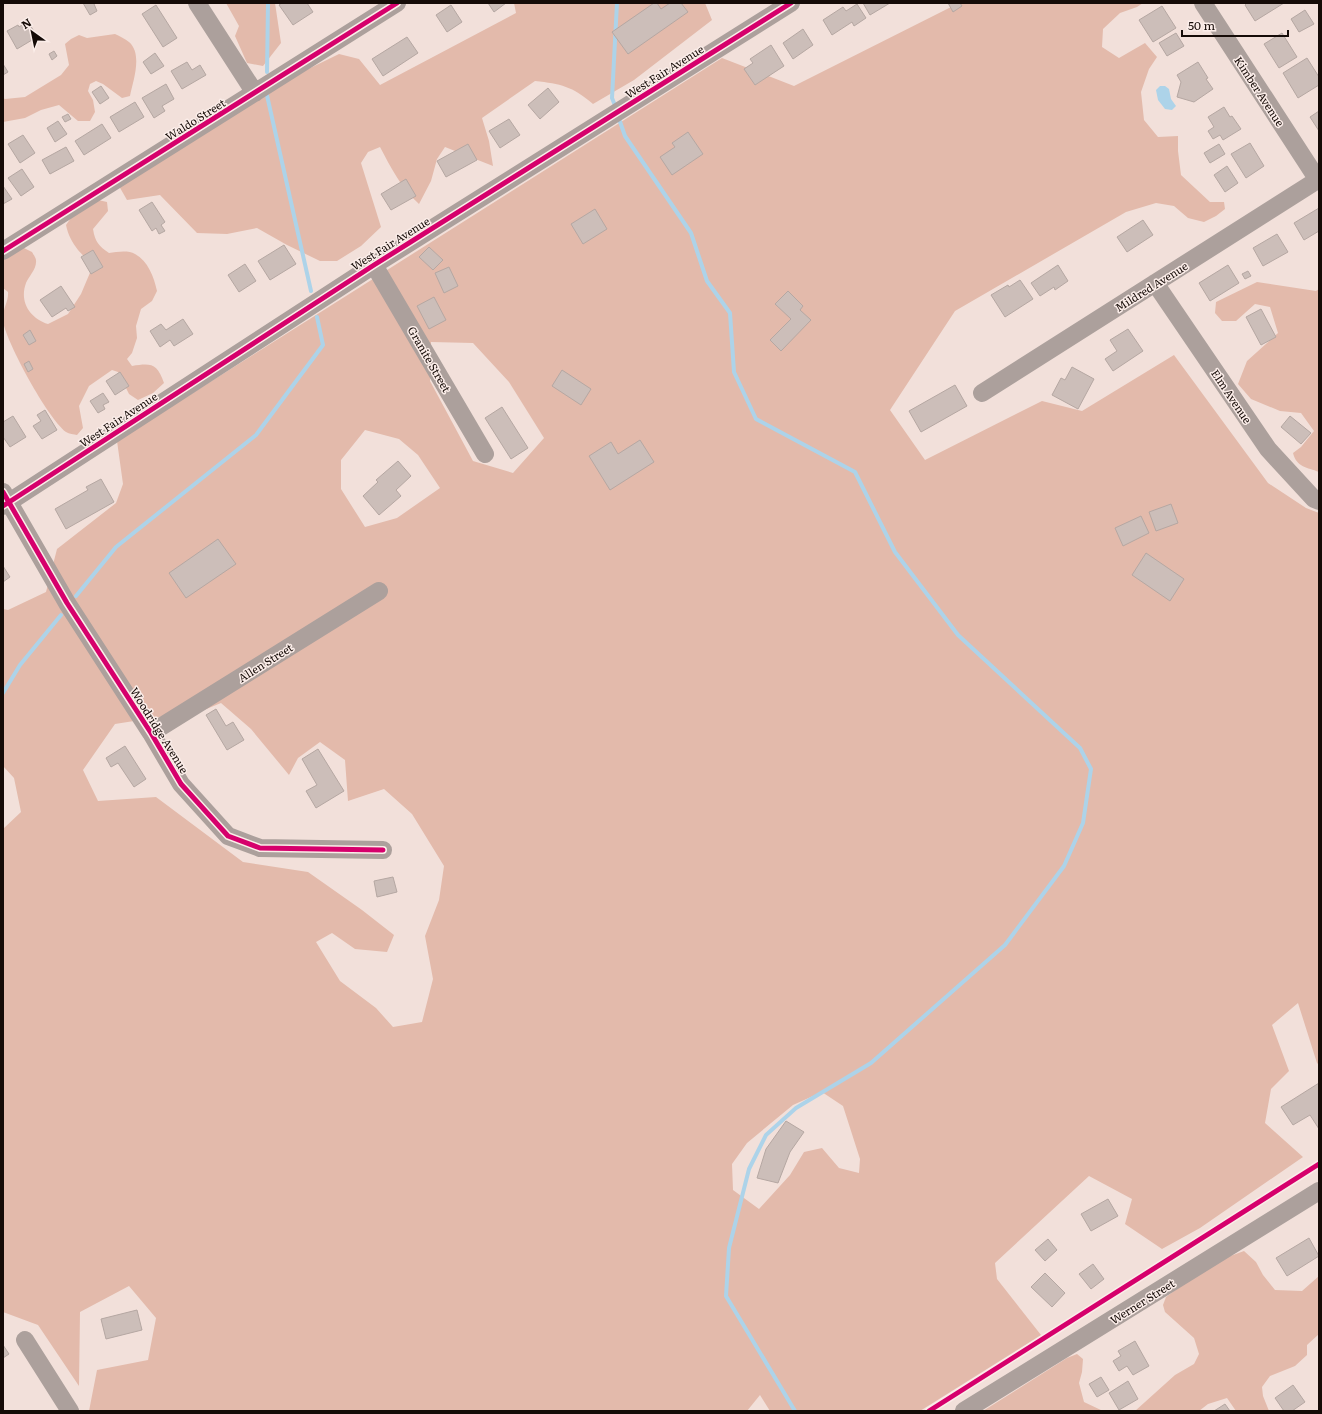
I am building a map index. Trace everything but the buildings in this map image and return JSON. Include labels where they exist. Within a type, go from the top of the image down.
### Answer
[{"type":"street","points":[[197,3],[254,93]]},
{"type":"street","name":"Waldo Street","points":[[3,251],[397,3]]},
{"type":"street","name":"West Fair Avenue","points":[[5,500],[374,265],[791,3]]},
{"type":"street","name":"Kimber Avenue","points":[[1203,3],[1318,180]]},
{"type":"street","name":"Mildred Avenue","points":[[982,393],[1318,180]]},
{"type":"street","name":"Granite Street","points":[[374,265],[485,454]]},
{"type":"street","name":"Elm Avenue","points":[[1155,283],[1268,449],[1314,500],[1319,501]]},
{"type":"street","name":"Woodridge Avenue","points":[[5,500],[67,603],[182,784],[228,836],[260,848],[383,850]]},
{"type":"street","name":"Allen Street","points":[[151,733],[379,591]]},
{"type":"street","name":"Werner Street","points":[[964,1411],[1319,1191]]},
{"type":"street","points":[[25,1340],[70,1411]]},
{"type":"shaded area","points":[[226,3],[275,3],[281,43],[263,66],[247,63],[235,36],[239,26]]},
{"type":"shaded area","points":[[514,3],[705,3],[712,20],[634,80],[593,104],[579,93],[566,87],[552,83],[535,81],[482,118],[489,141],[493,166],[445,147],[437,159],[431,181],[419,204],[402,185],[380,147],[368,152],[361,163],[381,227],[361,246],[337,261],[320,261],[257,228],[227,234],[197,233],[160,195],[127,200],[119,186],[296,75],[339,54],[359,59],[380,85],[516,13]]},
{"type":"shaded area","points":[[959,3],[1143,3],[1137,7],[1120,13],[1103,29],[1102,47],[1119,58],[1145,43],[1157,57],[1149,69],[1141,92],[1144,120],[1158,137],[1178,136],[1181,175],[1210,202],[1224,202],[1225,209],[1216,216],[1204,222],[1188,218],[1174,206],[1156,203],[1126,212],[955,311],[890,410],[925,460],[1042,401],[1082,411],[1174,355],[1268,483],[1306,508],[1319,513],[1319,1065],[1317,1063],[1298,1003],[1272,1025],[1289,1071],[1271,1089],[1265,1123],[1303,1157],[1200,1228],[1162,1249],[1125,1224],[1132,1199],[1089,1176],[995,1263],[997,1279],[1041,1335],[920,1411],[770,1411],[760,1395],[747,1411],[89,1411],[97,1370],[148,1360],[156,1318],[129,1286],[80,1312],[79,1386],[38,1325],[3,1312],[3,829],[21,812],[14,778],[3,766],[3,609],[8,610],[46,592],[57,549],[116,503],[123,484],[117,441],[722,58],[794,86]],"holes":[[[431,342],[473,343],[509,382],[544,438],[513,473],[473,461],[430,381]],[[365,430],[399,439],[418,455],[440,488],[397,518],[365,527],[341,489],[341,460]],[[221,703],[251,729],[289,775],[298,758],[320,742],[345,760],[348,801],[384,789],[412,814],[444,866],[439,900],[425,936],[433,979],[422,1022],[393,1027],[376,1008],[340,981],[316,942],[332,933],[355,949],[387,952],[394,935],[362,910],[308,872],[243,862],[156,797],[98,801],[83,770],[115,724],[204,710]],[[822,1092],[843,1106],[860,1159],[859,1173],[839,1168],[822,1148],[804,1152],[790,1175],[759,1209],[733,1190],[732,1164],[747,1143],[793,1105]]]},
{"type":"shaded area","points":[[115,34],[129,42],[135,53],[136,68],[130,96],[122,98],[103,84],[96,81],[90,84],[88,91],[93,100],[95,112],[90,121],[78,121],[59,105],[41,110],[25,118],[3,122],[3,98],[25,97],[61,75],[69,65],[65,44],[71,39],[79,35],[87,38]]},
{"type":"shaded area","points":[[98,200],[107,202],[108,211],[93,229],[98,243],[109,253],[129,252],[140,257],[150,270],[157,291],[152,301],[141,309],[136,326],[137,338],[132,353],[127,359],[132,366],[149,365],[156,368],[159,371],[164,383],[153,393],[138,400],[129,394],[118,372],[112,370],[89,386],[79,406],[83,428],[77,435],[66,432],[49,412],[29,380],[6,333],[3,318],[8,292],[3,288],[3,256],[22,247],[32,252],[35,257],[36,263],[26,283],[24,297],[25,303],[36,318],[48,324],[68,314],[81,294],[92,268],[88,260],[78,250],[72,241],[66,225],[73,215]]},
{"type":"shaded area","points":[[1257,282],[1316,291],[1319,289],[1319,472],[1307,468],[1297,462],[1293,453],[1301,447],[1314,431],[1301,413],[1280,411],[1251,399],[1238,384],[1247,361],[1278,333],[1270,307],[1255,304],[1236,321],[1222,321],[1215,313],[1216,302]]},
{"type":"shaded area","points":[[1244,1251],[1256,1262],[1263,1275],[1275,1290],[1302,1291],[1319,1276],[1319,1334],[1307,1345],[1307,1355],[1295,1366],[1270,1376],[1262,1387],[1263,1396],[1269,1411],[1236,1411],[1227,1398],[1208,1404],[1199,1411],[1135,1411],[1175,1375],[1194,1364],[1199,1354],[1194,1338],[1165,1312],[1163,1305],[1166,1297],[1185,1283],[1225,1258]]},
{"type":"shaded area","points":[[1077,1354],[1083,1359],[1079,1383],[1084,1402],[1103,1411],[983,1411],[1067,1358]]},
{"type":"water","points":[[1160,86],[1165,86],[1169,89],[1171,99],[1176,106],[1172,110],[1165,109],[1158,100],[1156,90]]},
{"type":"waterway","points":[[267,72],[268,3]]},
{"type":"waterway","points":[[616,108],[612,98],[617,3]]},
{"type":"waterway","points":[[266,91],[311,291]]},
{"type":"waterway","points":[[618,116],[625,136],[691,233],[707,281],[730,313],[734,372],[756,419],[855,472],[895,552],[958,635],[1080,748],[1091,769],[1083,823],[1064,866],[1005,945],[871,1063],[796,1108],[766,1135],[749,1169],[729,1248],[726,1296],[795,1411]]},
{"type":"waterway","points":[[76,596],[116,547],[256,435],[323,345],[317,317]]},
{"type":"waterway","points":[[3,693],[20,665],[61,615]]},
{"type":"cycle path","points":[[3,251],[397,3]]},
{"type":"cycle path","points":[[3,506],[374,265],[791,3]]},
{"type":"cycle path","points":[[3,492],[67,603],[151,733],[181,784],[228,836],[260,848],[383,850]]},
{"type":"cycle path","points":[[929,1411],[1319,1164]]}]
